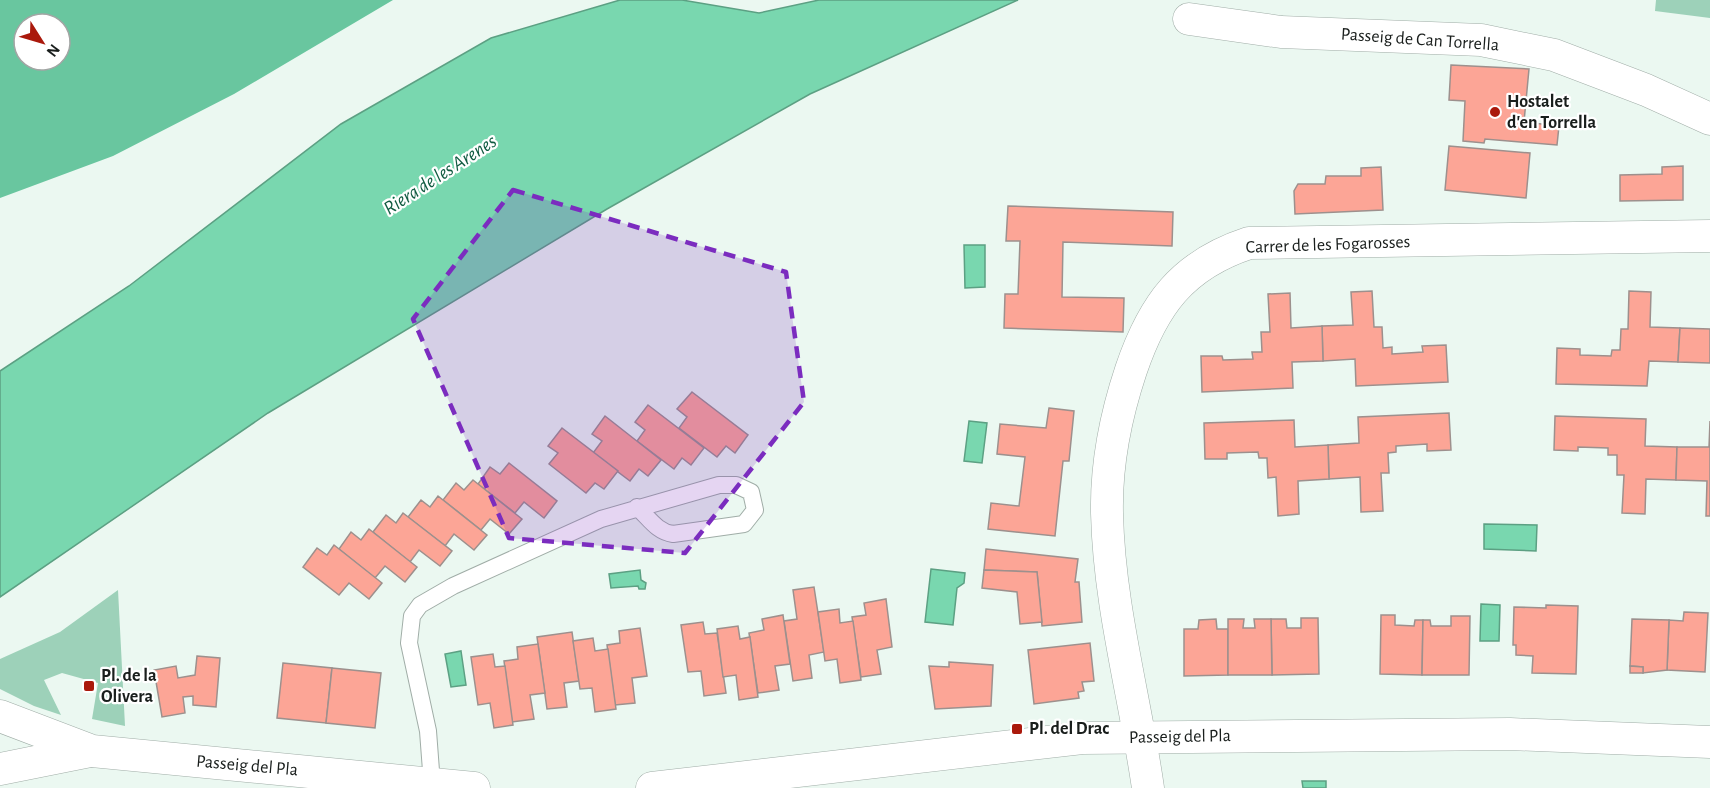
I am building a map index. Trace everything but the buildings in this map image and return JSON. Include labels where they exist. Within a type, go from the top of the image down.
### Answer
[{"type":"street","name":"Passeig de Can Torrella","points":[[1189,19],[1281,32],[1481,40],[1554,55],[1646,90],[1710,119]]},
{"type":"street","name":"Carrer de les Fogarosses","points":[[1148,788],[1112,571],[1107,513],[1117,419],[1127,382],[1152,316],[1169,292],[1224,252],[1249,243],[1710,236]]},
{"type":"street","name":"Passeig del Pla","points":[[0,716],[92,751],[474,788]]},
{"type":"street","name":"Passeig del Pla","points":[[652,788],[1083,738],[1510,734],[1710,742]]},
{"type":"street","name":"Passeig del Pla","points":[[0,769],[92,751]]},
{"type":"lane","points":[[432,784],[428,732],[409,643],[412,616],[431,597],[601,519],[638,507],[719,485],[746,488],[751,492],[755,504],[753,515],[744,524],[673,534],[657,528],[638,507]]},
{"type":"highlighted area","points":[[513,190],[786,272],[804,402],[685,553],[509,538],[413,319]]},
{"type":"shaded area","points":[[0,0],[393,0],[234,94],[113,156],[0,198]]},
{"type":"shaded area","points":[[1656,0],[1710,0],[1710,18],[1655,11]]},
{"type":"shaded area","points":[[118,590],[125,726],[92,719],[98,683],[62,673],[44,680],[61,715],[34,706],[0,689],[0,659],[60,632]]},
{"type":"water","name":"Riera de les Arenes","points":[[620,0],[682,0],[759,13],[819,0],[1018,0],[810,94],[607,209],[268,413],[0,597],[0,371],[129,286],[341,124],[491,38]]},
{"type":"water","points":[[964,245],[985,245],[985,287],[965,288]]},
{"type":"water","points":[[969,421],[987,423],[982,463],[964,461]]},
{"type":"water","points":[[1484,524],[1537,525],[1536,551],[1484,549]]},
{"type":"water","points":[[931,569],[965,573],[964,583],[957,588],[953,625],[925,622]]},
{"type":"water","points":[[640,570],[641,580],[646,583],[645,589],[639,589],[638,586],[611,588],[609,574]]},
{"type":"water","points":[[1481,604],[1500,605],[1499,641],[1480,641]]},
{"type":"water","points":[[461,651],[466,685],[451,687],[445,654]]},
{"type":"water","points":[[1302,781],[1326,781],[1326,788],[1303,788]]},
{"type":"place","name":"Hostalet d'en Torrella","points":[[1495,112]]},
{"type":"place","name":"Pl. de la Olivera","points":[[89,686]]},
{"type":"place","name":"Pl. del Drac","points":[[1017,729]]}]
